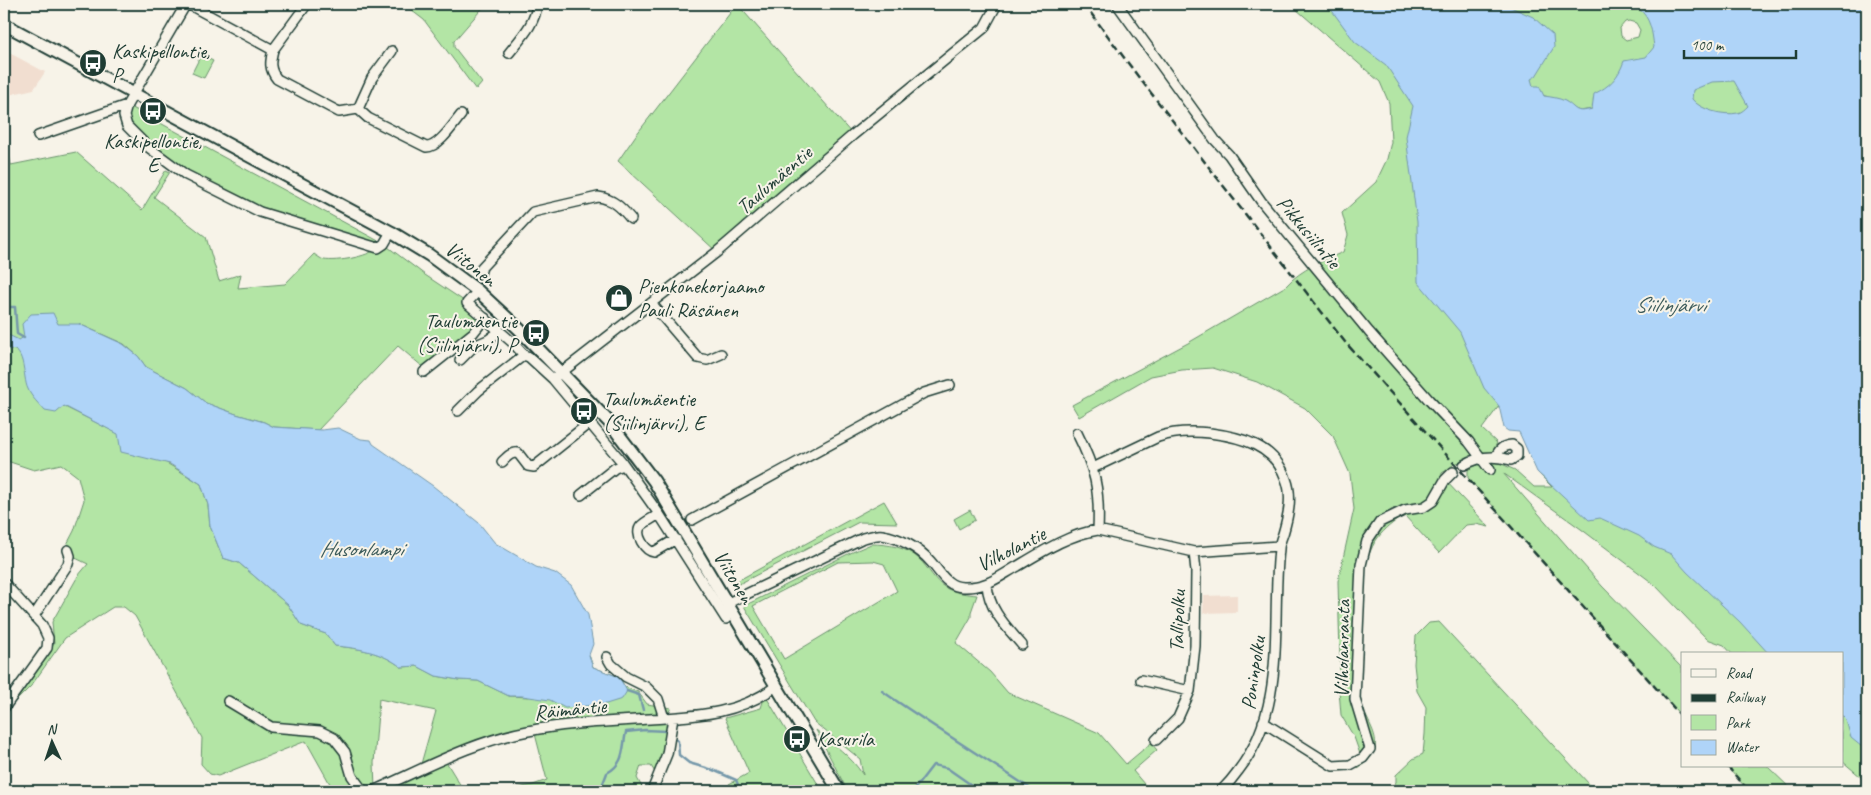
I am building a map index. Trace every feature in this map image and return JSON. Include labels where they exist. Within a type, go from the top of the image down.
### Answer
[{"type":"main road","name":"Viitonen","points":[[4,24],[391,232],[429,255],[478,291],[518,328],[610,422],[654,481],[839,791]]},
{"type":"street","points":[[273,50],[187,4],[127,105],[124,116],[128,126],[148,147],[172,167],[260,212],[373,247],[381,247],[391,232]]},
{"type":"street","points":[[307,4],[273,50],[270,63],[272,73],[277,79],[339,112],[358,109]]},
{"type":"street","points":[[509,53],[528,27],[535,14],[537,4]]},
{"type":"street","name":"Taulumäentie","points":[[553,379],[717,252],[853,135],[984,28],[997,4]]},
{"type":"street","name":"Pikkusiilintie","points":[[1116,4],[1215,140],[1229,155],[1261,202],[1369,332],[1483,458],[1490,470]]},
{"type":"street","points":[[358,109],[372,78],[392,51]]},
{"type":"street","points":[[38,136],[127,105]]},
{"type":"street","points":[[358,109],[368,118],[426,148],[437,144],[461,115]]},
{"type":"street","points":[[479,277],[482,267],[537,210],[598,197],[607,198],[621,206],[630,219]]},
{"type":"street","points":[[478,291],[467,302],[553,379],[588,424],[624,465],[676,539],[726,619]]},
{"type":"street","points":[[651,302],[698,358],[707,360],[720,354]]},
{"type":"street","points":[[424,372],[473,333],[485,318]]},
{"type":"street","points":[[460,360],[474,346],[488,340],[500,331]]},
{"type":"street","points":[[458,411],[478,391],[524,355]]},
{"type":"street","points":[[692,520],[924,393],[950,385]]},
{"type":"street","points":[[502,462],[511,454],[518,453],[528,466],[534,467],[588,424]]},
{"type":"street","name":"Poninpolku","points":[[1093,468],[1169,434],[1189,431],[1231,436],[1249,441],[1269,453],[1286,479],[1290,494],[1279,546],[1275,660],[1272,688],[1256,743],[1242,766],[1221,791]]},
{"type":"street","points":[[1077,433],[1093,468],[1098,491],[1098,530]]},
{"type":"street","points":[[1464,465],[1483,458],[1496,456]]},
{"type":"street","points":[[581,495],[615,468],[624,465]]},
{"type":"street","name":"Vilholanranta","points":[[1263,722],[1333,766],[1350,765],[1363,758],[1370,748],[1355,699],[1361,565],[1367,541],[1380,522],[1405,510],[1424,507],[1433,501],[1445,480],[1453,472]]},
{"type":"street","points":[[659,514],[640,527],[640,538],[646,548],[654,552],[676,539]]},
{"type":"street","name":"Vilholantie","points":[[728,603],[863,538],[880,535],[897,539],[914,547],[931,562],[944,579],[960,587],[987,584],[1059,544],[1086,532],[1098,530],[1194,552],[1279,546]]},
{"type":"street","points":[[34,616],[68,564],[70,556],[68,550]]},
{"type":"street","name":"Tallipolku","points":[[1156,740],[1178,718],[1190,691],[1195,646],[1196,572],[1194,552]]},
{"type":"street","points":[[4,583],[42,625],[48,638],[47,648],[4,708]]},
{"type":"street","points":[[987,584],[988,596],[994,610],[1022,645]]},
{"type":"street","points":[[607,657],[611,664],[626,677],[646,687],[658,699],[669,718],[667,754],[652,791]]},
{"type":"street","points":[[1141,680],[1190,691]]},
{"type":"street","name":"Räimäntie","points":[[372,791],[484,742],[529,730],[724,712],[744,706],[765,695],[776,686]]},
{"type":"street","points":[[228,702],[271,727],[320,731],[334,738],[345,752],[352,776],[363,791]]},
{"type":"shaded area","points":[[4,50],[45,72],[34,89],[4,96]]},
{"type":"shaded area","points":[[1237,595],[1237,612],[1203,613],[1204,596]]},
{"type":"green space","points":[[403,4],[486,4],[454,41],[454,47],[482,83],[476,90],[424,20]]},
{"type":"green space","points":[[737,4],[853,135],[717,252],[618,161]]},
{"type":"green space","points":[[1300,4],[1689,4],[1695,17],[1709,34],[1727,45],[1761,85],[1764,99],[1760,112],[1745,119],[1735,128],[1717,137],[1686,144],[1611,140],[1598,127],[1592,109],[1580,111],[1572,108],[1566,102],[1528,91],[1521,83],[1518,87],[1520,102],[1560,120],[1578,138],[1531,151],[1520,162],[1517,173],[1519,205],[1523,224],[1552,322],[1571,367],[1572,386],[1564,400],[1555,408],[1540,416],[1524,415],[1499,406],[1482,429],[1497,443],[1493,451],[1454,464],[1442,473],[1441,483],[1437,491],[1425,501],[1391,509],[1390,517],[1405,510],[1424,507],[1433,501],[1445,480],[1489,527],[1476,524],[1466,525],[1439,553],[1404,515],[1383,531],[1374,543],[1365,568],[1359,700],[1375,736],[1375,744],[1368,760],[1358,768],[1360,754],[1354,737],[1341,715],[1339,690],[1338,581],[1354,509],[1350,474],[1333,436],[1305,408],[1257,382],[1213,368],[1182,370],[1151,376],[1079,417],[1072,405],[1188,343],[1286,286],[1305,270],[1343,252],[1348,235],[1342,213],[1376,182],[1387,159],[1391,142],[1389,103],[1380,82],[1296,9]],"holes":[[[1625,22],[1636,23],[1640,30],[1638,37],[1626,40],[1621,36],[1620,28]]]},
{"type":"green space","points":[[201,55],[213,61],[204,78],[192,73]]},
{"type":"green space","points":[[127,105],[384,244],[425,275],[467,303],[485,318],[486,327],[429,372],[398,346],[318,430],[274,427],[206,403],[187,388],[146,367],[138,356],[124,344],[79,324],[56,413],[63,406],[119,434],[201,484],[208,505],[210,526],[223,558],[239,563],[288,605],[301,625],[326,634],[335,646],[378,654],[401,667],[417,666],[436,676],[478,681],[509,696],[529,697],[589,655],[593,667],[619,677],[625,687],[638,692],[647,704],[671,708],[665,718],[673,718],[658,777],[651,766],[641,766],[637,778],[644,791],[617,791],[612,789],[611,791],[517,791],[517,788],[547,780],[534,730],[445,760],[464,791],[334,791],[306,741],[218,776],[210,774],[201,764],[202,738],[135,616],[124,607],[113,607],[65,638],[31,686],[16,701],[54,644],[52,622],[78,576],[88,564],[63,552],[74,531],[84,500],[78,477],[61,464],[34,470],[4,460],[4,130],[11,165],[76,152],[142,210],[166,170],[170,172],[154,197],[206,237],[219,281],[241,274],[238,288],[285,284],[314,254],[324,260],[336,260],[367,254],[377,248],[260,212],[210,188],[127,126]],"holes":[[[379,699],[436,711],[419,771],[375,789],[374,763]]]},
{"type":"green space","points":[[1574,458],[1786,652],[1730,652],[1724,645],[1707,639],[1654,584],[1503,473],[1602,586],[1681,667],[1681,716],[1468,478],[1468,469],[1488,461],[1502,464],[1515,470],[1534,487],[1552,487],[1537,472],[1553,462]]},
{"type":"green space","points":[[884,501],[897,523],[859,522],[737,585],[737,581]]},
{"type":"green space","points":[[970,510],[975,520],[959,529],[954,519]]},
{"type":"green space","points":[[871,544],[897,547],[914,555],[938,582],[946,588],[977,595],[971,617],[956,643],[990,672],[1008,693],[1099,733],[1126,764],[1151,743],[1157,750],[1133,771],[1150,791],[854,791],[845,786],[816,730],[847,756],[863,775],[860,759],[814,722],[744,606]],"holes":[[[873,561],[884,564],[897,591],[784,659],[753,606],[838,562]]]},
{"type":"green space","points":[[1439,622],[1590,785],[1591,791],[1389,791],[1396,782],[1396,775],[1413,759],[1423,754],[1426,707],[1417,691],[1414,664],[1416,636],[1429,623]]},
{"type":"green space","points":[[765,695],[822,791],[730,791],[729,784],[749,773],[725,718],[761,708]]},
{"type":"green space","points":[[1844,698],[1867,713],[1867,782],[1844,763]]},
{"type":"green space","points":[[1728,768],[1769,768],[1793,791],[1749,791]]},
{"type":"water","name":"Siilinjärvi","points":[[1327,4],[1504,4],[1533,17],[1553,35],[1554,47],[1536,76],[1531,79],[1533,86],[1539,86],[1544,96],[1563,100],[1579,111],[1592,109],[1594,94],[1613,81],[1624,61],[1646,57],[1654,47],[1648,21],[1637,4],[1854,4],[1867,11],[1867,751],[1851,738],[1844,718],[1844,652],[1767,652],[1740,622],[1687,572],[1671,554],[1654,547],[1639,536],[1600,518],[1589,520],[1537,472],[1519,432],[1508,431],[1504,428],[1499,406],[1484,388],[1460,332],[1418,282],[1417,222],[1406,137],[1413,106],[1386,65],[1355,42]],"holes":[[[1734,81],[1748,106],[1742,111],[1726,114],[1706,109],[1692,99],[1693,90],[1712,82]]]},
{"type":"water","name":"Husonlampi","points":[[53,313],[58,324],[79,324],[123,344],[138,356],[146,367],[187,388],[206,403],[274,427],[322,430],[338,428],[361,439],[371,440],[373,444],[433,486],[479,523],[495,543],[536,567],[555,573],[571,585],[588,615],[593,644],[589,655],[593,667],[619,677],[627,691],[622,699],[606,704],[565,708],[550,700],[509,696],[478,681],[436,676],[417,666],[401,667],[378,654],[335,646],[326,634],[301,625],[288,605],[239,563],[223,558],[210,526],[208,505],[201,484],[170,464],[121,452],[118,434],[64,406],[56,413],[45,411],[33,398],[26,384],[22,362],[17,351],[11,349],[4,351],[4,333],[19,340],[24,337],[22,324],[31,314]]},
{"type":"waterway","points":[[4,313],[7,307],[15,307],[17,334],[24,338]]},
{"type":"waterway","points":[[627,691],[639,695],[643,710]]},
{"type":"waterway","points":[[882,691],[1034,791]]},
{"type":"waterway","points":[[600,791],[607,773],[620,760],[626,732],[645,730],[666,731],[669,733]]},
{"type":"waterway","points":[[673,737],[678,741],[679,755],[689,763],[713,770],[736,780],[739,787],[738,791]]},
{"type":"waterway","points":[[913,791],[933,765],[947,768],[980,791]]},
{"type":"waterway","points":[[1544,791],[1572,789],[1576,791]]},
{"type":"railway","points":[[1084,4],[1345,342],[1681,716]]},
{"type":"railway","points":[[1729,768],[1749,791]]},
{"type":"place","name":"Kaskipellontie, P","points":[[93,63]]},
{"type":"place","name":"Kaskipellontie, E","points":[[153,111]]},
{"type":"place","name":"Pienkonekorjaamo Pauli Räsänen","points":[[619,298]]},
{"type":"place","name":"Taulumäentie (Siilinjärvi), P","points":[[536,333]]},
{"type":"place","name":"Taulumäentie (Siilinjärvi), E","points":[[584,411]]},
{"type":"place","name":"Kasurila","points":[[797,739]]}]
